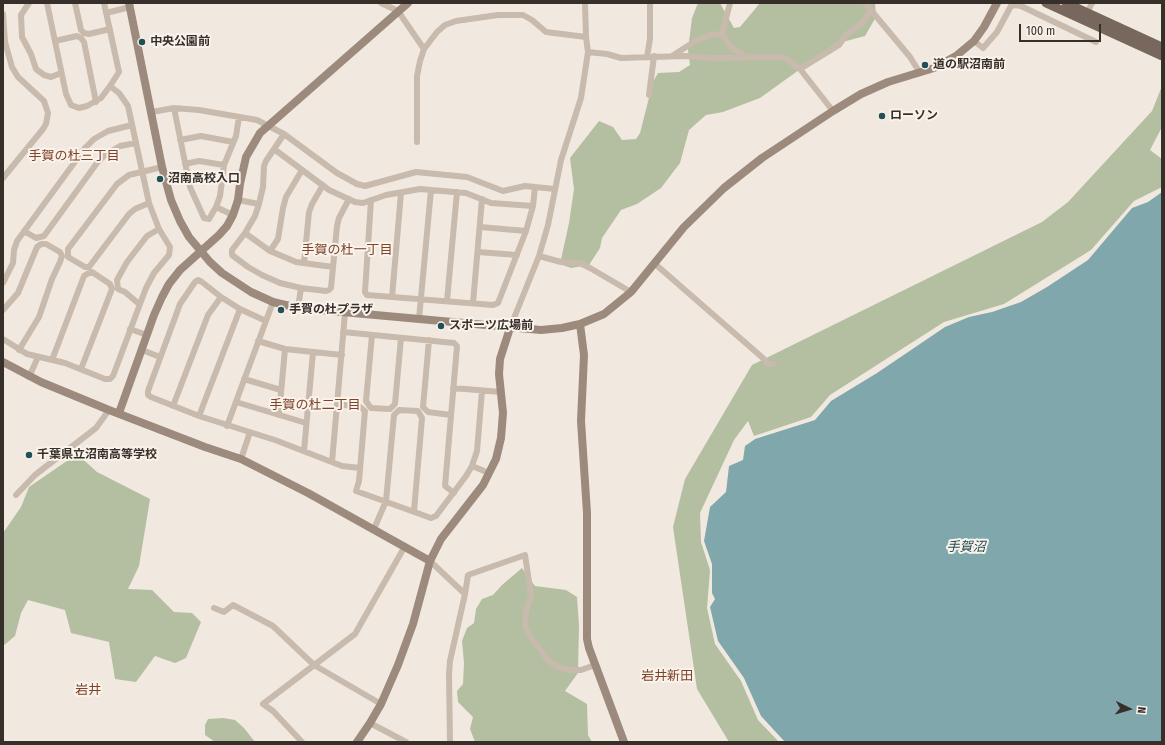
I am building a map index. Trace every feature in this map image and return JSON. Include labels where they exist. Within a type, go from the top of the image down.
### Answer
[{"type":"main road","points":[[1046,3],[1162,47]]},
{"type":"main road","points":[[1066,3],[1087,12],[1107,26],[1162,56]]},
{"type":"street","points":[[29,3],[21,14],[22,37],[31,54],[36,69],[44,75],[51,77],[62,73]]},
{"type":"street","points":[[46,3],[66,94],[71,105],[79,108],[96,102],[101,98],[119,72],[104,3]]},
{"type":"street","points":[[75,3],[81,30],[84,33],[89,34],[110,29]]},
{"type":"street","points":[[381,3],[398,11],[424,50]]},
{"type":"street","points":[[119,413],[158,305],[169,284],[180,270],[219,235],[227,226],[233,214],[238,200],[246,158],[253,144],[267,126],[408,3]]},
{"type":"street","points":[[357,742],[381,704],[398,665],[413,624],[430,561],[441,540],[480,490],[496,459],[501,438],[503,413],[499,374],[500,359],[510,328],[539,256],[548,225],[561,160],[581,98],[588,52],[586,37],[586,3]]},
{"type":"street","points":[[647,56],[650,39],[650,3]]},
{"type":"street","points":[[730,3],[722,34],[731,47],[746,57]]},
{"type":"street","points":[[865,3],[910,57],[920,73]]},
{"type":"street","points":[[106,13],[129,5],[162,167],[171,200],[180,221],[200,251],[210,262],[235,283],[273,302],[298,308],[540,330],[562,328],[580,324],[604,314],[630,292],[684,227],[724,188],[765,156],[833,111],[862,94],[888,82],[920,73],[944,63],[956,56],[974,41],[984,27],[997,3]]},
{"type":"street","points":[[1087,12],[1092,3]]},
{"type":"street","points":[[974,41],[983,48],[996,32],[1011,6],[1015,5],[1021,6],[1096,42]]},
{"type":"street","points":[[800,69],[839,45],[846,35],[862,23],[871,10]]},
{"type":"street","points":[[3,14],[6,46],[12,67],[18,77],[44,101],[48,113],[46,124],[43,129],[3,178]]},
{"type":"street","points":[[417,142],[417,76],[424,50],[444,25],[456,20],[498,15],[523,15],[532,20],[546,32],[586,37]]},
{"type":"street","points":[[672,56],[697,40],[710,35],[722,34]]},
{"type":"street","points":[[55,41],[77,36],[84,42],[96,102]]},
{"type":"street","points":[[588,52],[607,54],[620,58],[647,56],[781,58],[788,60],[800,69],[833,111]]},
{"type":"street","points":[[649,95],[654,56]]},
{"type":"street","points":[[3,339],[27,354],[65,363],[105,379],[110,379],[113,376],[139,304],[154,273],[169,255],[170,247],[159,229],[149,203],[128,106],[119,93],[110,86]]},
{"type":"street","points":[[152,112],[174,108],[199,110],[256,120],[284,134],[337,173],[357,184],[365,186],[416,172],[467,177],[503,191],[526,186],[555,189]]},
{"type":"street","points":[[174,108],[190,187],[204,218],[209,219],[220,196],[224,165],[236,136],[239,117]]},
{"type":"street","points":[[3,283],[12,263],[17,241],[85,148],[94,139],[108,131],[132,125]]},
{"type":"street","points":[[284,134],[266,161],[264,166],[263,187],[259,204],[251,224],[232,250],[232,255],[262,275],[280,283],[301,288],[326,291],[329,290],[331,288],[337,226],[339,218],[349,199]]},
{"type":"street","points":[[180,140],[201,136],[233,142]]},
{"type":"street","points":[[24,231],[36,238],[44,236],[97,163],[112,150],[120,146],[136,143]]},
{"type":"street","points":[[274,148],[329,190],[354,202],[363,203],[386,195],[420,190],[431,190],[457,192],[491,203],[533,206]]},
{"type":"street","points":[[185,164],[199,161],[224,165]]},
{"type":"street","points":[[149,203],[140,206],[129,214],[89,266],[85,267],[68,258],[68,249],[117,184],[129,175],[162,167]]},
{"type":"street","points":[[270,251],[280,233],[286,197],[302,170]]},
{"type":"street","points":[[304,263],[309,212],[323,185]]},
{"type":"street","points":[[371,200],[365,292],[367,295],[493,305],[498,303],[526,231],[533,206],[535,187]]},
{"type":"street","points":[[419,319],[431,190]]},
{"type":"street","points":[[447,301],[457,192]]},
{"type":"street","points":[[392,297],[401,193]]},
{"type":"street","points":[[473,303],[482,199]]},
{"type":"street","points":[[238,200],[259,204]]},
{"type":"street","points":[[216,207],[233,214]]},
{"type":"street","points":[[480,227],[526,231]]},
{"type":"street","points":[[139,304],[118,289],[117,280],[127,262],[147,236],[159,229]]},
{"type":"street","points":[[245,233],[270,251],[289,259],[304,263],[333,267]]},
{"type":"street","points":[[3,310],[18,294],[37,247],[41,244],[46,244],[60,252],[62,256],[39,317],[19,350]]},
{"type":"street","points":[[478,252],[517,255]]},
{"type":"street","points":[[539,256],[561,262],[580,263],[630,292]]},
{"type":"street","points":[[654,263],[768,364],[773,364]]},
{"type":"street","points":[[52,360],[84,276],[92,272],[110,284],[112,289],[81,369]]},
{"type":"street","points":[[266,321],[240,309],[198,280],[180,304],[148,391],[148,395],[199,416],[250,432],[342,466],[360,468]]},
{"type":"street","points":[[298,308],[301,288]]},
{"type":"street","points":[[173,406],[208,314],[221,297]]},
{"type":"street","points":[[227,426],[273,302]]},
{"type":"street","points":[[199,416],[240,309]]},
{"type":"street","points":[[332,462],[345,313]]},
{"type":"street","points":[[580,324],[584,355],[581,421],[588,512],[587,639],[595,665],[624,742]]},
{"type":"street","points":[[130,329],[147,335]]},
{"type":"street","points":[[343,332],[430,340],[454,343],[457,346],[445,486],[454,493]]},
{"type":"street","points":[[372,335],[366,401],[372,408],[390,409],[395,404],[401,338]]},
{"type":"street","points":[[430,340],[423,407],[428,412],[451,415]]},
{"type":"street","points":[[258,341],[285,349],[342,355]]},
{"type":"street","points":[[279,415],[285,349]]},
{"type":"street","points":[[142,350],[160,358]]},
{"type":"street","points":[[304,451],[313,352]]},
{"type":"street","points":[[29,377],[38,357]]},
{"type":"street","points":[[3,362],[29,377],[109,410],[205,447],[242,459],[374,529],[430,561],[465,594]]},
{"type":"street","points":[[244,379],[281,390]]},
{"type":"street","points":[[453,388],[501,392]]},
{"type":"street","points":[[337,404],[360,406],[365,411],[359,481],[356,491],[431,518],[436,516],[472,466],[476,451],[482,391]]},
{"type":"street","points":[[236,402],[306,423]]},
{"type":"street","points":[[16,495],[35,475],[96,428],[109,410]]},
{"type":"street","points":[[374,529],[386,501],[394,415],[399,410],[418,411],[422,418],[414,511]]},
{"type":"street","points":[[242,459],[250,432]]},
{"type":"street","points":[[472,466],[490,473]]},
{"type":"street","points":[[302,742],[273,711],[263,704],[355,634],[405,546]]},
{"type":"street","points":[[450,742],[449,674],[468,575],[525,555],[531,595],[526,613],[525,626],[531,638],[548,660],[558,667],[570,670],[581,670],[595,665]]},
{"type":"street","points":[[214,608],[224,612],[232,605],[273,626],[314,665],[381,704]]},
{"type":"street","points":[[370,723],[406,742]]},
{"type":"green space","points":[[698,3],[720,3],[734,28],[740,27],[760,3],[875,3],[876,17],[865,36],[835,44],[760,98],[723,112],[706,115],[689,130],[680,163],[661,188],[637,204],[621,210],[602,238],[600,248],[589,265],[571,268],[560,264],[569,223],[574,189],[570,158],[599,121],[613,127],[622,140],[636,139],[640,133],[653,82],[658,73],[679,72],[690,65],[688,50],[692,18]]},
{"type":"green space","points":[[1162,86],[1162,127],[1150,150],[1162,159],[1162,187],[1134,201],[1091,250],[1004,304],[944,322],[830,395],[811,417],[754,436],[748,421],[734,440],[700,513],[701,542],[710,570],[707,608],[715,644],[741,681],[758,720],[779,742],[729,742],[697,689],[673,527],[685,479],[752,365],[1042,222],[1068,202],[1152,111]]},
{"type":"green space","points":[[77,454],[97,472],[150,499],[139,566],[128,589],[152,590],[174,612],[192,613],[201,622],[186,658],[175,663],[155,656],[136,682],[115,679],[109,642],[71,633],[65,610],[28,600],[21,613],[15,636],[3,646],[3,533],[21,507],[29,487]]},
{"type":"green space","points":[[522,568],[535,586],[566,590],[577,597],[579,625],[578,673],[565,691],[587,704],[588,735],[592,742],[475,742],[470,729],[473,717],[458,702],[457,691],[463,684],[464,663],[462,641],[467,628],[474,623],[476,609],[482,599],[493,595]]},
{"type":"green space","points":[[223,718],[235,720],[244,728],[255,742],[215,742],[205,735],[205,725],[208,719]]},
{"type":"water","name":"手賀沼","points":[[1162,192],[1162,742],[785,742],[761,716],[744,678],[718,641],[710,607],[715,599],[712,593],[712,564],[704,541],[710,507],[726,492],[729,466],[743,460],[745,446],[755,439],[815,420],[831,401],[877,373],[945,327],[969,317],[992,312],[1021,302],[1047,287],[1088,260],[1132,208],[1148,202]]},
{"type":"place","name":"中央公園前","points":[[142,42]]},
{"type":"place","name":"道の駅沼南前","points":[[925,65]]},
{"type":"place","name":"ローソン","points":[[882,116]]},
{"type":"place","name":"沼南高校入口","points":[[160,179]]},
{"type":"place","name":"手賀の杜プラザ","points":[[281,310]]},
{"type":"place","name":"スポーツ広場前","points":[[441,326]]},
{"type":"place","name":"千葉県立沼南高等学校","points":[[29,455]]},
{"type":"district","name":"手賀の杜三丁目","points":[[74,156]]},
{"type":"district","name":"手賀の杜一丁目","points":[[347,250]]},
{"type":"district","name":"手賀の杜二丁目","points":[[315,405]]},
{"type":"district","name":"岩井新田","points":[[667,676]]},
{"type":"district","name":"岩井","points":[[88,690]]}]
